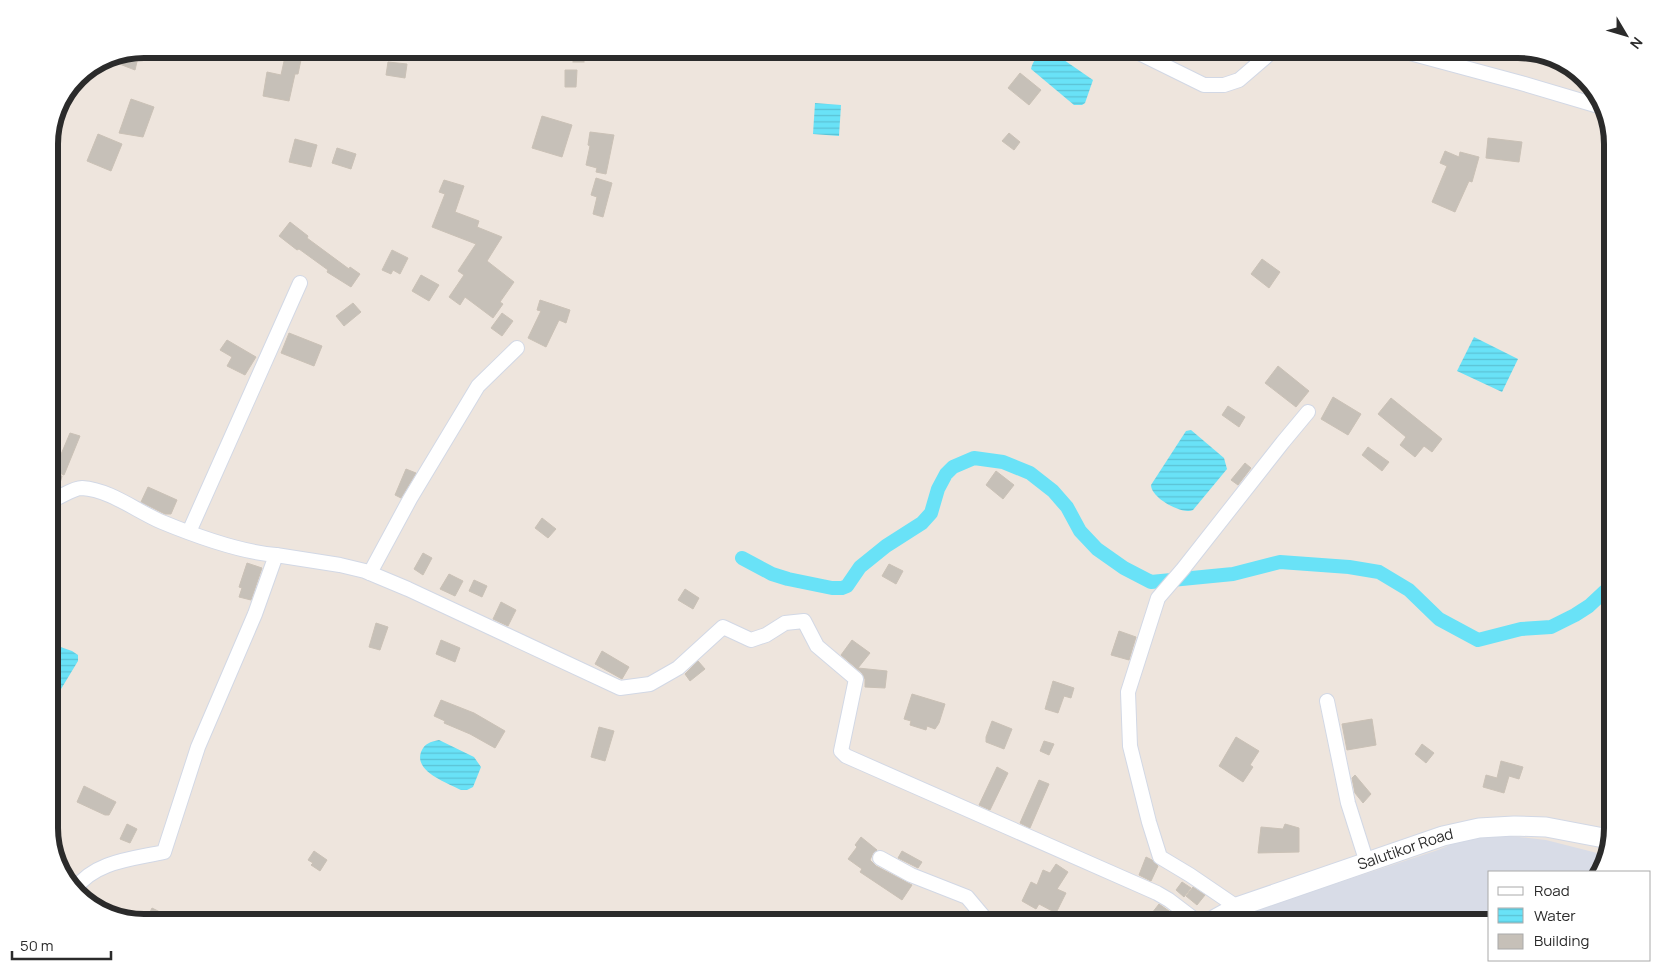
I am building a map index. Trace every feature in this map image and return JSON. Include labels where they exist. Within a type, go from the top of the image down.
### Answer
[{"type":"main road","name":"Salutikor Road","points":[[1225,914],[1237,908],[1443,836],[1479,828],[1546,827],[1603,838]]},
{"type":"street","points":[[1149,58],[1204,85],[1224,85],[1239,80],[1265,58]]},
{"type":"street","points":[[1428,58],[1595,105]]},
{"type":"street","points":[[189,532],[300,283]]},
{"type":"street","points":[[370,574],[410,499],[478,386],[517,348]]},
{"type":"street","points":[[1237,908],[1190,875],[1160,857],[1130,746],[1128,692],[1158,598],[1308,412]]},
{"type":"street","points":[[58,498],[80,488],[104,492],[161,522],[255,554],[340,565],[370,574],[408,589],[620,688],[650,684],[678,668],[723,626],[751,640],[766,635],[785,623],[804,621],[817,646],[856,679],[841,751],[846,756],[1157,893],[1188,914]]},
{"type":"street","points":[[78,884],[82,879],[106,865],[164,852],[198,747],[255,614],[276,556]]},
{"type":"street","points":[[1327,701],[1348,803],[1368,863]]},
{"type":"street","points":[[880,858],[912,875],[966,897],[981,914]]},
{"type":"shaded area","points":[[1509,836],[1546,840],[1600,854],[1592,871],[1488,871],[1488,914],[1240,914],[1438,850],[1464,839]]},
{"type":"water","points":[[1036,58],[1061,58],[1093,80],[1085,103],[1074,105],[1031,69]]},
{"type":"water","points":[[815,103],[841,105],[839,136],[813,134]]},
{"type":"water","points":[[1474,337],[1518,359],[1502,392],[1457,371]]},
{"type":"water","points":[[1191,430],[1224,458],[1227,469],[1193,510],[1188,511],[1175,508],[1161,500],[1152,490],[1151,485],[1186,431]]},
{"type":"water","points":[[58,646],[78,655],[78,661],[58,694]]},
{"type":"water","points":[[439,740],[474,757],[481,767],[473,787],[461,790],[433,776],[422,765],[420,759],[424,747],[428,743]]},
{"type":"building","points":[[138,58],[135,70],[115,62]]},
{"type":"building","points":[[285,58],[301,58],[298,74],[295,74],[289,101],[263,96],[267,72],[281,75]]},
{"type":"building","points":[[573,58],[584,58],[584,62],[573,62]]},
{"type":"building","points":[[388,62],[407,64],[405,78],[386,75]]},
{"type":"building","points":[[565,70],[577,70],[576,87],[565,87]]},
{"type":"building","points":[[1020,73],[1041,90],[1029,105],[1008,88]]},
{"type":"building","points":[[131,99],[154,107],[143,137],[119,133]]},
{"type":"building","points":[[542,116],[572,125],[562,157],[532,148]]},
{"type":"building","points":[[590,132],[614,135],[606,174],[596,172],[597,168],[586,165],[590,146],[588,145]]},
{"type":"building","points":[[1009,133],[1020,142],[1014,150],[1002,141]]},
{"type":"building","points":[[98,134],[122,144],[111,171],[87,161]]},
{"type":"building","points":[[1488,138],[1522,142],[1519,162],[1486,158]]},
{"type":"building","points":[[295,139],[317,145],[311,167],[289,162]]},
{"type":"building","points":[[337,148],[356,154],[351,169],[332,163]]},
{"type":"building","points":[[1445,151],[1459,157],[1460,152],[1479,157],[1472,182],[1469,181],[1455,212],[1432,202],[1447,166],[1440,163]]},
{"type":"building","points":[[596,178],[612,183],[603,217],[593,214],[597,197],[591,195]]},
{"type":"building","points":[[444,180],[464,186],[455,212],[479,221],[477,227],[502,237],[487,261],[514,282],[500,302],[503,304],[493,318],[465,297],[460,305],[449,297],[464,275],[458,271],[476,244],[432,227],[445,194],[439,192]]},
{"type":"building","points":[[290,222],[308,236],[307,238],[349,269],[350,267],[360,274],[351,287],[327,272],[328,270],[279,236]]},
{"type":"building","points":[[392,250],[408,258],[400,274],[393,270],[391,274],[382,270]]},
{"type":"building","points":[[1262,259],[1280,272],[1269,288],[1251,274]]},
{"type":"building","points":[[421,275],[439,285],[429,301],[412,291]]},
{"type":"building","points":[[540,300],[570,310],[566,323],[559,320],[546,347],[528,338],[541,311],[537,310]]},
{"type":"building","points":[[353,303],[361,312],[344,326],[336,316]]},
{"type":"building","points":[[502,313],[513,321],[502,336],[491,328]]},
{"type":"building","points":[[289,333],[322,346],[314,366],[281,353]]},
{"type":"building","points":[[227,340],[256,357],[245,375],[227,366],[232,357],[220,350]]},
{"type":"building","points":[[1278,366],[1309,391],[1296,407],[1265,383]]},
{"type":"building","points":[[1333,397],[1361,414],[1348,435],[1321,419]]},
{"type":"building","points":[[1391,398],[1442,439],[1432,452],[1424,446],[1415,457],[1400,445],[1406,437],[1378,414]]},
{"type":"building","points":[[1228,406],[1245,417],[1239,427],[1222,415]]},
{"type":"building","points":[[70,433],[80,436],[64,475],[58,473],[58,462]]},
{"type":"building","points":[[1368,447],[1389,462],[1382,471],[1362,455]]},
{"type":"building","points":[[1245,463],[1251,468],[1238,485],[1231,480]]},
{"type":"building","points":[[406,469],[416,473],[401,498],[395,495]]},
{"type":"building","points":[[996,471],[1014,485],[1003,499],[986,485]]},
{"type":"building","points":[[58,475],[62,476],[58,488]]},
{"type":"building","points":[[148,487],[177,500],[171,514],[165,514],[141,502]]},
{"type":"building","points":[[542,518],[556,529],[548,538],[535,528]]},
{"type":"building","points":[[423,553],[432,558],[423,575],[414,569]]},
{"type":"building","points":[[247,563],[262,568],[251,600],[239,597],[242,588],[239,587]]},
{"type":"building","points":[[889,564],[903,571],[896,584],[882,576]]},
{"type":"building","points":[[449,574],[463,581],[455,596],[440,589]]},
{"type":"building","points":[[474,580],[487,586],[482,597],[469,591]]},
{"type":"building","points":[[685,589],[699,598],[693,609],[678,600]]},
{"type":"building","points":[[501,602],[516,610],[508,626],[493,619]]},
{"type":"building","points":[[376,623],[388,627],[380,650],[369,647]]},
{"type":"building","points":[[1119,631],[1136,637],[1129,660],[1111,655]]},
{"type":"building","points":[[441,640],[460,648],[455,662],[436,654]]},
{"type":"building","points":[[852,640],[870,653],[858,668],[887,671],[885,688],[865,687],[865,679],[862,673],[841,655]]},
{"type":"building","points":[[602,651],[629,667],[622,679],[595,664]]},
{"type":"building","points":[[698,661],[705,669],[690,681],[685,674]]},
{"type":"building","points":[[1053,681],[1074,688],[1071,698],[1064,696],[1058,713],[1045,709]]},
{"type":"building","points":[[912,694],[945,704],[935,729],[927,726],[926,730],[910,725],[911,721],[904,719]]},
{"type":"building","points":[[441,700],[474,713],[505,731],[495,748],[470,734],[444,723],[445,721],[434,716]]},
{"type":"building","points":[[1372,719],[1376,745],[1347,750],[1342,724]]},
{"type":"building","points":[[992,721],[1012,729],[1004,749],[986,742]]},
{"type":"building","points":[[599,727],[614,731],[605,761],[591,757]]},
{"type":"building","points":[[1236,737],[1259,751],[1250,765],[1253,767],[1243,782],[1219,766]]},
{"type":"building","points":[[1044,741],[1054,744],[1049,755],[1040,751]]},
{"type":"building","points":[[1422,744],[1434,753],[1426,763],[1415,754]]},
{"type":"building","points":[[1501,761],[1523,767],[1519,779],[1509,776],[1504,793],[1483,787],[1486,775],[1497,778]]},
{"type":"building","points":[[997,767],[1008,773],[990,810],[979,805]]},
{"type":"building","points":[[1355,775],[1371,794],[1363,803],[1355,793],[1352,778]]},
{"type":"building","points":[[1039,780],[1049,784],[1030,828],[1020,823]]},
{"type":"building","points":[[84,786],[116,802],[109,815],[105,815],[77,802]]},
{"type":"building","points":[[127,824],[137,829],[130,843],[120,839]]},
{"type":"building","points":[[1285,824],[1299,828],[1299,852],[1258,853],[1261,827],[1283,829]]},
{"type":"building","points":[[861,837],[877,850],[873,853],[870,860],[876,866],[912,885],[902,900],[860,872],[862,869],[848,859],[857,847],[855,845]]},
{"type":"building","points":[[314,851],[327,860],[320,871],[311,865],[313,863],[308,860]]},
{"type":"building","points":[[902,851],[922,862],[918,868],[898,858]]},
{"type":"building","points":[[1146,857],[1158,866],[1151,881],[1139,875]]},
{"type":"building","points":[[1056,864],[1068,872],[1057,889],[1066,893],[1056,913],[1039,904],[1036,909],[1022,901],[1031,882],[1037,885],[1043,870],[1050,873]]},
{"type":"building","points":[[1182,882],[1191,888],[1184,897],[1176,890]]},
{"type":"building","points":[[1193,887],[1205,895],[1197,905],[1186,896]]},
{"type":"building","points":[[1159,904],[1173,914],[1151,914]]},
{"type":"building","points":[[152,908],[164,914],[149,914]]},
{"type":"waterway","points":[[742,558],[772,574],[788,579],[832,588],[847,586],[860,567],[886,546],[922,523],[931,513],[938,489],[946,474],[953,467],[974,458],[1003,462],[1030,473],[1053,491],[1067,507],[1080,531],[1097,549],[1124,568],[1151,582],[1233,574],[1280,562],[1349,567],[1379,572],[1409,590],[1439,619],[1478,640],[1521,629],[1551,627],[1589,606],[1604,592]]}]
